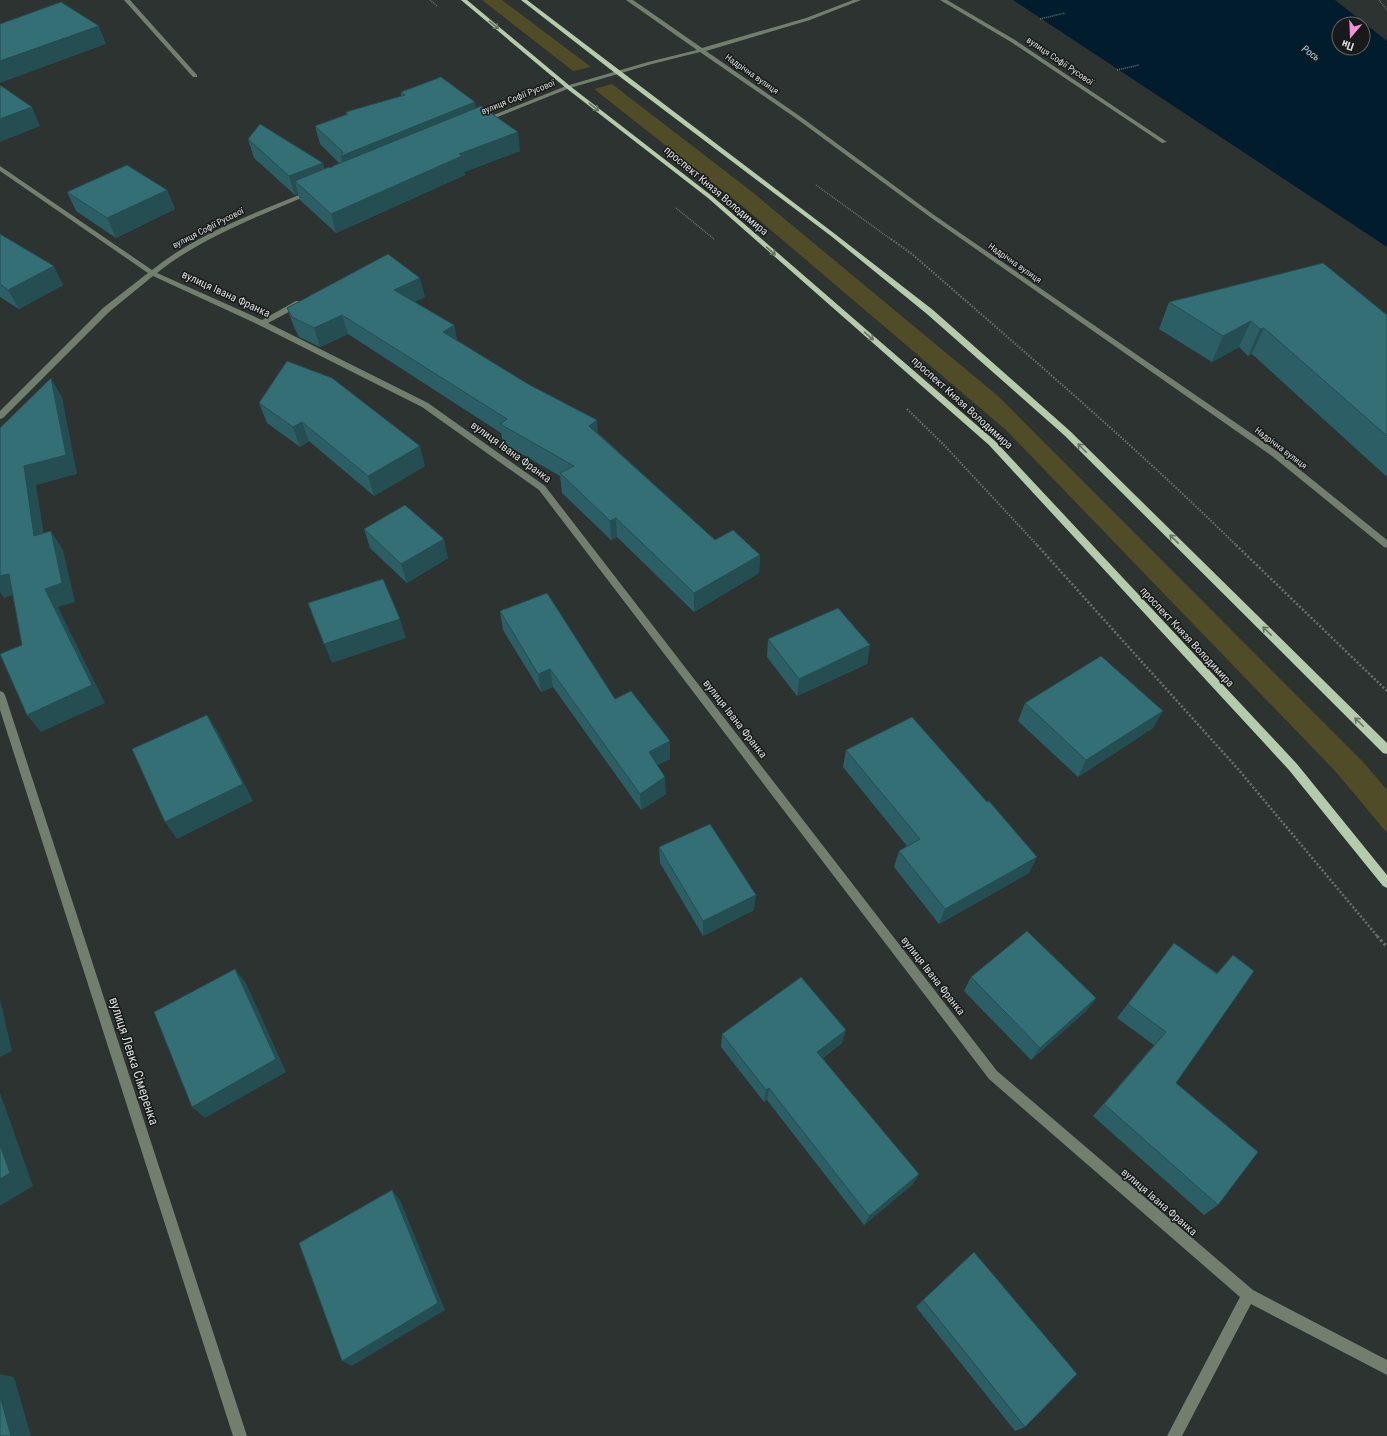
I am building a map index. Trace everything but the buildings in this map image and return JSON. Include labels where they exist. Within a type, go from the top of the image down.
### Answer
[{"type":"main road","name":"проспект Князя Володимира","points":[[464,0],[568,87],[710,197],[992,443],[1293,767],[1387,882]]},
{"type":"main road","points":[[524,0],[616,72],[833,235],[930,312],[1067,433],[1386,748]]},
{"type":"street","points":[[127,0],[195,76]]},
{"type":"street","name":"Надрічна вулиця","points":[[629,0],[799,118],[932,216],[1275,454],[1387,545]]},
{"type":"street","name":"вулиця Софії Русової","points":[[478,124],[568,87],[616,72],[702,50],[808,19],[858,0]]},
{"type":"street","name":"вулиця Софії Русової","points":[[944,0],[1013,41],[1164,142]]},
{"type":"street","name":"вулиця Івана Франка","points":[[0,168],[152,273],[262,323],[425,405],[542,488],[993,1075],[1248,1295],[1387,1368]]},
{"type":"street","name":"вулиця Софії Русової","points":[[0,416],[106,310],[174,256],[236,223],[316,190]]},
{"type":"street","points":[[262,323],[309,298]]},
{"type":"street","name":"вулиця Левка Сімеренка","points":[[0,695],[240,1436]]},
{"type":"street","points":[[1174,1436],[1248,1295]]},
{"type":"path","points":[[430,0],[442,10]]},
{"type":"path","points":[[1379,0],[1387,10]]},
{"type":"path","points":[[1040,19],[1065,13]]},
{"type":"path","points":[[1117,70],[1139,65]]},
{"type":"path","points":[[672,204],[714,240]]},
{"type":"path","points":[[904,406],[944,445],[1052,561],[1238,769],[1387,947]]},
{"type":"shaded area","points":[[482,0],[502,0],[591,67],[573,71]]},
{"type":"shaded area","points":[[612,84],[751,191],[998,396],[1364,763],[1387,790],[1387,833],[1336,772],[1006,430],[745,208],[594,89]]},
{"type":"water","name":"Рось","points":[[1013,0],[1335,0],[1355,16],[1331,16],[1331,56],[1371,56],[1371,28],[1387,41],[1387,247]]}]
